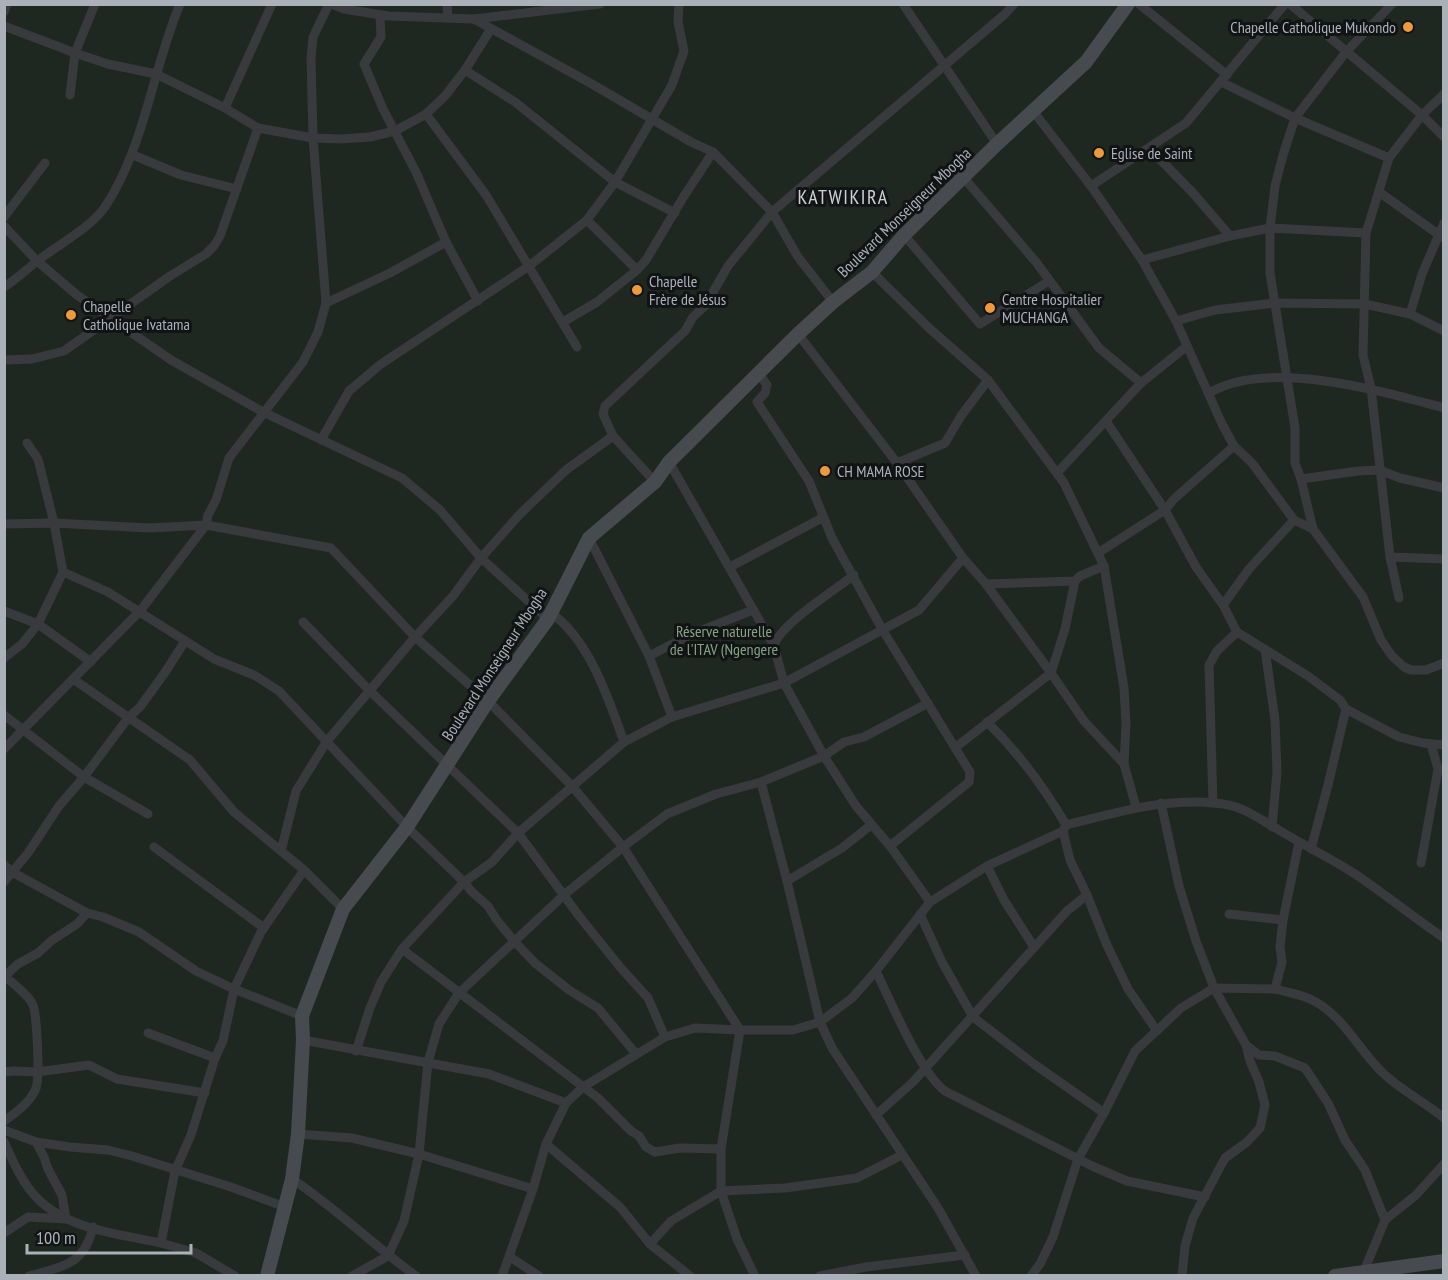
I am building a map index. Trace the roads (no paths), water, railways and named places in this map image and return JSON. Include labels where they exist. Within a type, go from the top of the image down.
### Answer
[{"type":"street","points":[[4,12],[7,4]]},
{"type":"street","points":[[70,95],[75,53],[95,4]]},
{"type":"street","points":[[4,287],[90,224],[104,207],[133,155],[156,74],[180,4]]},
{"type":"street","points":[[225,108],[272,4]]},
{"type":"street","points":[[4,749],[140,611],[206,525],[229,458],[303,362],[318,332],[326,303],[313,138],[311,58],[313,37],[330,4],[344,9],[380,15],[474,19],[536,8],[600,4]]},
{"type":"street","points":[[447,4],[448,18]]},
{"type":"street","points":[[321,440],[349,391],[381,364],[529,266],[587,220],[615,182],[672,85],[684,51],[678,22],[679,4]]},
{"type":"street","points":[[903,4],[997,144]]},
{"type":"street","points":[[655,482],[613,436],[603,414],[604,406],[685,331],[693,317],[705,306],[728,266],[771,212],[818,175],[1014,4]]},
{"type":"street","name":"Boulevard Monseigneur Mbogha","points":[[267,1275],[292,1179],[298,1134],[303,1040],[302,1016],[343,909],[407,827],[488,701],[549,616],[590,538],[655,482],[669,462],[798,334],[833,302],[872,272],[904,235],[997,144],[1086,62],[1128,4]]},
{"type":"street","points":[[1139,4],[1224,78],[1295,118],[1389,158]]},
{"type":"street","points":[[1392,4],[1346,52],[1295,118],[1275,186],[1270,228],[1270,273],[1295,428],[1295,463],[1313,529],[1363,597],[1381,640],[1392,656],[1411,670],[1426,670],[1443,663]]},
{"type":"street","points":[[1091,186],[1186,123],[1289,5],[1422,115],[1443,137]]},
{"type":"street","points":[[380,15],[381,38],[364,64],[383,109],[416,172],[446,242],[478,301]]},
{"type":"street","points":[[474,19],[713,152],[771,212],[798,257],[833,302]]},
{"type":"street","points":[[4,26],[108,64],[156,74],[225,108],[258,128],[313,138],[369,137],[395,130],[426,114],[445,96],[465,70],[491,29]]},
{"type":"street","points":[[465,70],[515,102],[615,182],[675,213]]},
{"type":"street","points":[[1399,598],[1390,557],[1371,388],[1363,356],[1366,233],[1389,158],[1422,115],[1443,94]]},
{"type":"street","points":[[1033,111],[1091,186],[1142,260],[1176,321],[1221,424],[1234,446],[1252,463],[1294,519],[1313,529]]},
{"type":"street","points":[[426,114],[486,195],[577,347]]},
{"type":"street","points":[[4,360],[32,359],[64,351],[206,254],[220,236],[258,128]]},
{"type":"street","points":[[1149,148],[1193,193],[1230,236]]},
{"type":"street","points":[[563,322],[597,302],[638,270],[713,152]]},
{"type":"street","points":[[133,155],[181,175],[237,189]]},
{"type":"street","points":[[4,217],[45,163]]},
{"type":"street","points":[[964,178],[1036,262],[1099,348],[1141,383]]},
{"type":"street","points":[[1378,192],[1441,236]]},
{"type":"street","points":[[587,220],[638,270]]},
{"type":"street","points":[[1410,314],[1422,274],[1441,236],[1443,223]]},
{"type":"street","points":[[4,225],[37,261],[77,295],[171,360],[263,412],[402,478],[440,510],[481,558],[574,638],[600,677],[624,741]]},
{"type":"street","points":[[1142,260],[1230,236],[1270,228],[1366,233]]},
{"type":"street","points":[[904,235],[980,324],[1049,280]]},
{"type":"street","points":[[326,303],[390,273],[446,242]]},
{"type":"street","points":[[872,272],[929,328],[988,380],[1057,472],[1098,553],[1104,566],[1124,688],[1126,724],[1124,764],[1136,807]]},
{"type":"street","points":[[1176,321],[1215,310],[1275,303],[1365,304],[1410,314],[1443,331]]},
{"type":"street","points":[[798,334],[897,463],[963,558],[986,584],[1084,721],[1124,764]]},
{"type":"street","points":[[1057,472],[1141,383],[1187,346]]},
{"type":"street","points":[[759,374],[767,386],[758,402],[809,481],[822,518],[882,629],[970,772],[969,782],[891,846]]},
{"type":"street","points":[[1209,393],[1222,385],[1246,380],[1287,378],[1371,388],[1443,408]]},
{"type":"street","points":[[897,463],[945,443],[961,416],[988,380]]},
{"type":"street","points":[[1106,421],[1165,510],[1196,567],[1223,605],[1237,632],[1341,700],[1346,709],[1399,737],[1443,745]]},
{"type":"street","points":[[281,851],[296,791],[327,741],[453,596],[481,558],[519,515],[566,470],[613,436]]},
{"type":"street","points":[[4,658],[22,644],[38,624],[63,572],[38,459],[27,443]]},
{"type":"street","points":[[1098,553],[1165,510],[1174,499],[1234,446]]},
{"type":"street","points":[[669,462],[774,646],[784,683],[824,756],[856,806],[891,846],[930,902]]},
{"type":"street","points":[[1301,479],[1379,470],[1400,478],[1443,488]]},
{"type":"street","points":[[730,567],[822,518]]},
{"type":"street","points":[[1223,605],[1249,569],[1294,519]]},
{"type":"street","points":[[4,524],[54,523],[149,528],[206,525],[331,548],[415,637],[488,701],[572,786],[623,847],[740,1030],[721,1149],[721,1191],[737,1239],[755,1275]]},
{"type":"street","points":[[590,538],[649,656],[672,717]]},
{"type":"street","points":[[1390,557],[1443,559]]},
{"type":"street","points":[[356,1051],[381,982],[402,949],[464,882],[492,862],[518,832],[624,741],[672,717],[784,683],[919,610],[963,558]]},
{"type":"street","points":[[956,747],[1051,673],[1065,629],[1075,581],[1080,576],[1104,566]]},
{"type":"street","points":[[63,572],[108,592],[214,658],[254,675],[279,691],[407,827],[488,906],[514,941],[554,978],[598,1008],[636,1054]]},
{"type":"street","points":[[774,646],[776,638],[795,619],[854,575]]},
{"type":"street","points":[[986,584],[1075,581]]},
{"type":"street","points":[[649,656],[692,634],[753,610]]},
{"type":"street","points":[[4,611],[38,624],[91,662]]},
{"type":"street","points":[[303,622],[370,691],[518,832],[620,968],[648,998],[665,1037]]},
{"type":"street","points":[[1213,803],[1209,665],[1217,651],[1237,632]]},
{"type":"street","points":[[4,882],[8,868],[28,853],[59,806],[128,718],[147,698],[185,641]]},
{"type":"street","points":[[1265,649],[1275,720],[1277,772],[1272,827]]},
{"type":"street","points":[[73,679],[190,760],[234,812],[304,870],[343,909]]},
{"type":"street","points":[[352,1275],[388,1256],[404,1221],[419,1154],[428,1062],[439,1024],[459,993],[565,894],[667,814],[716,794],[761,782],[824,756],[844,742],[864,736],[928,703]]},
{"type":"street","points":[[1311,849],[1346,709]]},
{"type":"street","points":[[4,715],[84,777],[148,814]]},
{"type":"street","points":[[987,722],[1013,747],[1048,794],[1065,828],[1070,860],[1106,943],[1128,989],[1157,1031]]},
{"type":"street","points":[[1421,863],[1438,769],[1431,744]]},
{"type":"street","points":[[761,782],[820,1022],[832,1048],[938,1208],[976,1275]]},
{"type":"street","points":[[1161,803],[1179,886],[1196,941],[1214,988],[1246,1045],[1265,1105],[1260,1128],[1247,1142],[1226,1158],[1192,1218],[1185,1246],[1182,1275]]},
{"type":"street","points":[[502,1275],[533,1189],[546,1144],[566,1103],[583,1086],[665,1037],[695,1028],[793,1030],[820,1022],[852,998],[930,902],[987,866],[1065,828],[1136,807],[1161,803],[1213,803],[1233,806],[1252,813],[1272,827],[1354,873],[1443,938]]},
{"type":"street","points":[[787,881],[842,848],[871,825]]},
{"type":"street","points":[[1275,989],[1282,962],[1280,947],[1282,920],[1299,842]]},
{"type":"street","points":[[154,847],[264,928]]},
{"type":"street","points":[[987,866],[1004,900],[1034,947]]},
{"type":"street","points":[[8,868],[87,913],[139,932],[196,971],[302,1016]]},
{"type":"street","points":[[161,1243],[175,1171],[191,1135],[215,1058],[223,1041],[234,989],[264,928],[304,870]]},
{"type":"street","points":[[876,1115],[925,1069],[1067,911],[1087,896]]},
{"type":"street","points":[[4,1121],[20,1110],[36,1088],[37,1072],[37,1034],[33,1004],[5,976],[18,964],[39,953],[51,940],[77,924],[87,913]]},
{"type":"street","points":[[920,914],[942,962],[973,1017],[1034,1064],[1104,1113]]},
{"type":"street","points":[[1229,914],[1282,920]]},
{"type":"street","points":[[402,949],[583,1086],[639,1136],[646,1147],[655,1152],[680,1148],[721,1149]]},
{"type":"street","points":[[876,971],[925,1069],[936,1085],[1078,1159],[1127,1181],[1204,1197]]},
{"type":"street","points":[[4,990],[15,985]]},
{"type":"street","points":[[1031,1275],[1040,1264],[1053,1237],[1078,1159],[1136,1051],[1181,1008],[1214,988],[1275,989],[1310,999],[1337,1018],[1386,1076],[1428,1104],[1443,1118]]},
{"type":"street","points":[[148,1033],[215,1058]]},
{"type":"street","points":[[303,1040],[489,1074],[566,1103]]},
{"type":"street","points":[[1246,1045],[1259,1055],[1275,1056],[1305,1068],[1328,1103],[1345,1140],[1365,1170],[1384,1220]]},
{"type":"street","points":[[4,1072],[37,1072],[89,1065],[117,1079],[205,1093]]},
{"type":"street","points":[[4,1130],[36,1142],[70,1148],[108,1150],[231,1187],[285,1207]]},
{"type":"street","points":[[298,1134],[352,1138],[419,1154],[533,1189]]},
{"type":"street","points":[[4,1142],[37,1199],[66,1219]]},
{"type":"street","points":[[36,1142],[62,1195],[66,1219]]},
{"type":"street","points":[[546,1144],[621,1207],[650,1244],[690,1275]]},
{"type":"street","points":[[650,1244],[671,1221],[721,1191],[785,1188],[839,1182],[857,1178],[902,1155]]},
{"type":"street","points":[[1364,1270],[1384,1220],[1416,1195],[1443,1164]]},
{"type":"street","points":[[292,1179],[323,1199],[388,1256],[416,1275]]},
{"type":"street","points":[[4,1233],[28,1217],[66,1219],[196,1253],[235,1275]]},
{"type":"street","points":[[29,1275],[71,1264],[89,1245],[93,1227]]},
{"type":"street","points":[[820,1275],[964,1255]]},
{"type":"street","points":[[510,1257],[539,1275]]},
{"type":"street","points":[[1335,1275],[1443,1261]]},
{"type":"place","name":"Chapelle Catholique Mukondo","points":[[1408,27]]},
{"type":"place","name":"Eglise de Saint","points":[[1099,153]]},
{"type":"place","name":"Chapelle Frère de Jésus","points":[[637,290]]},
{"type":"place","name":"Centre Hospitalier MUCHANGA","points":[[990,308]]},
{"type":"place","name":"Chapelle Catholique Ivatama","points":[[71,315]]},
{"type":"place","name":"CH MAMA ROSE","points":[[825,471]]},
{"type":"district","name":"KATWIKIRA","points":[[843,197]]},
{"type":"park label","name":"Réserve naturelle de l'ITAV (Ngengere","points":[[724,640]]}]
